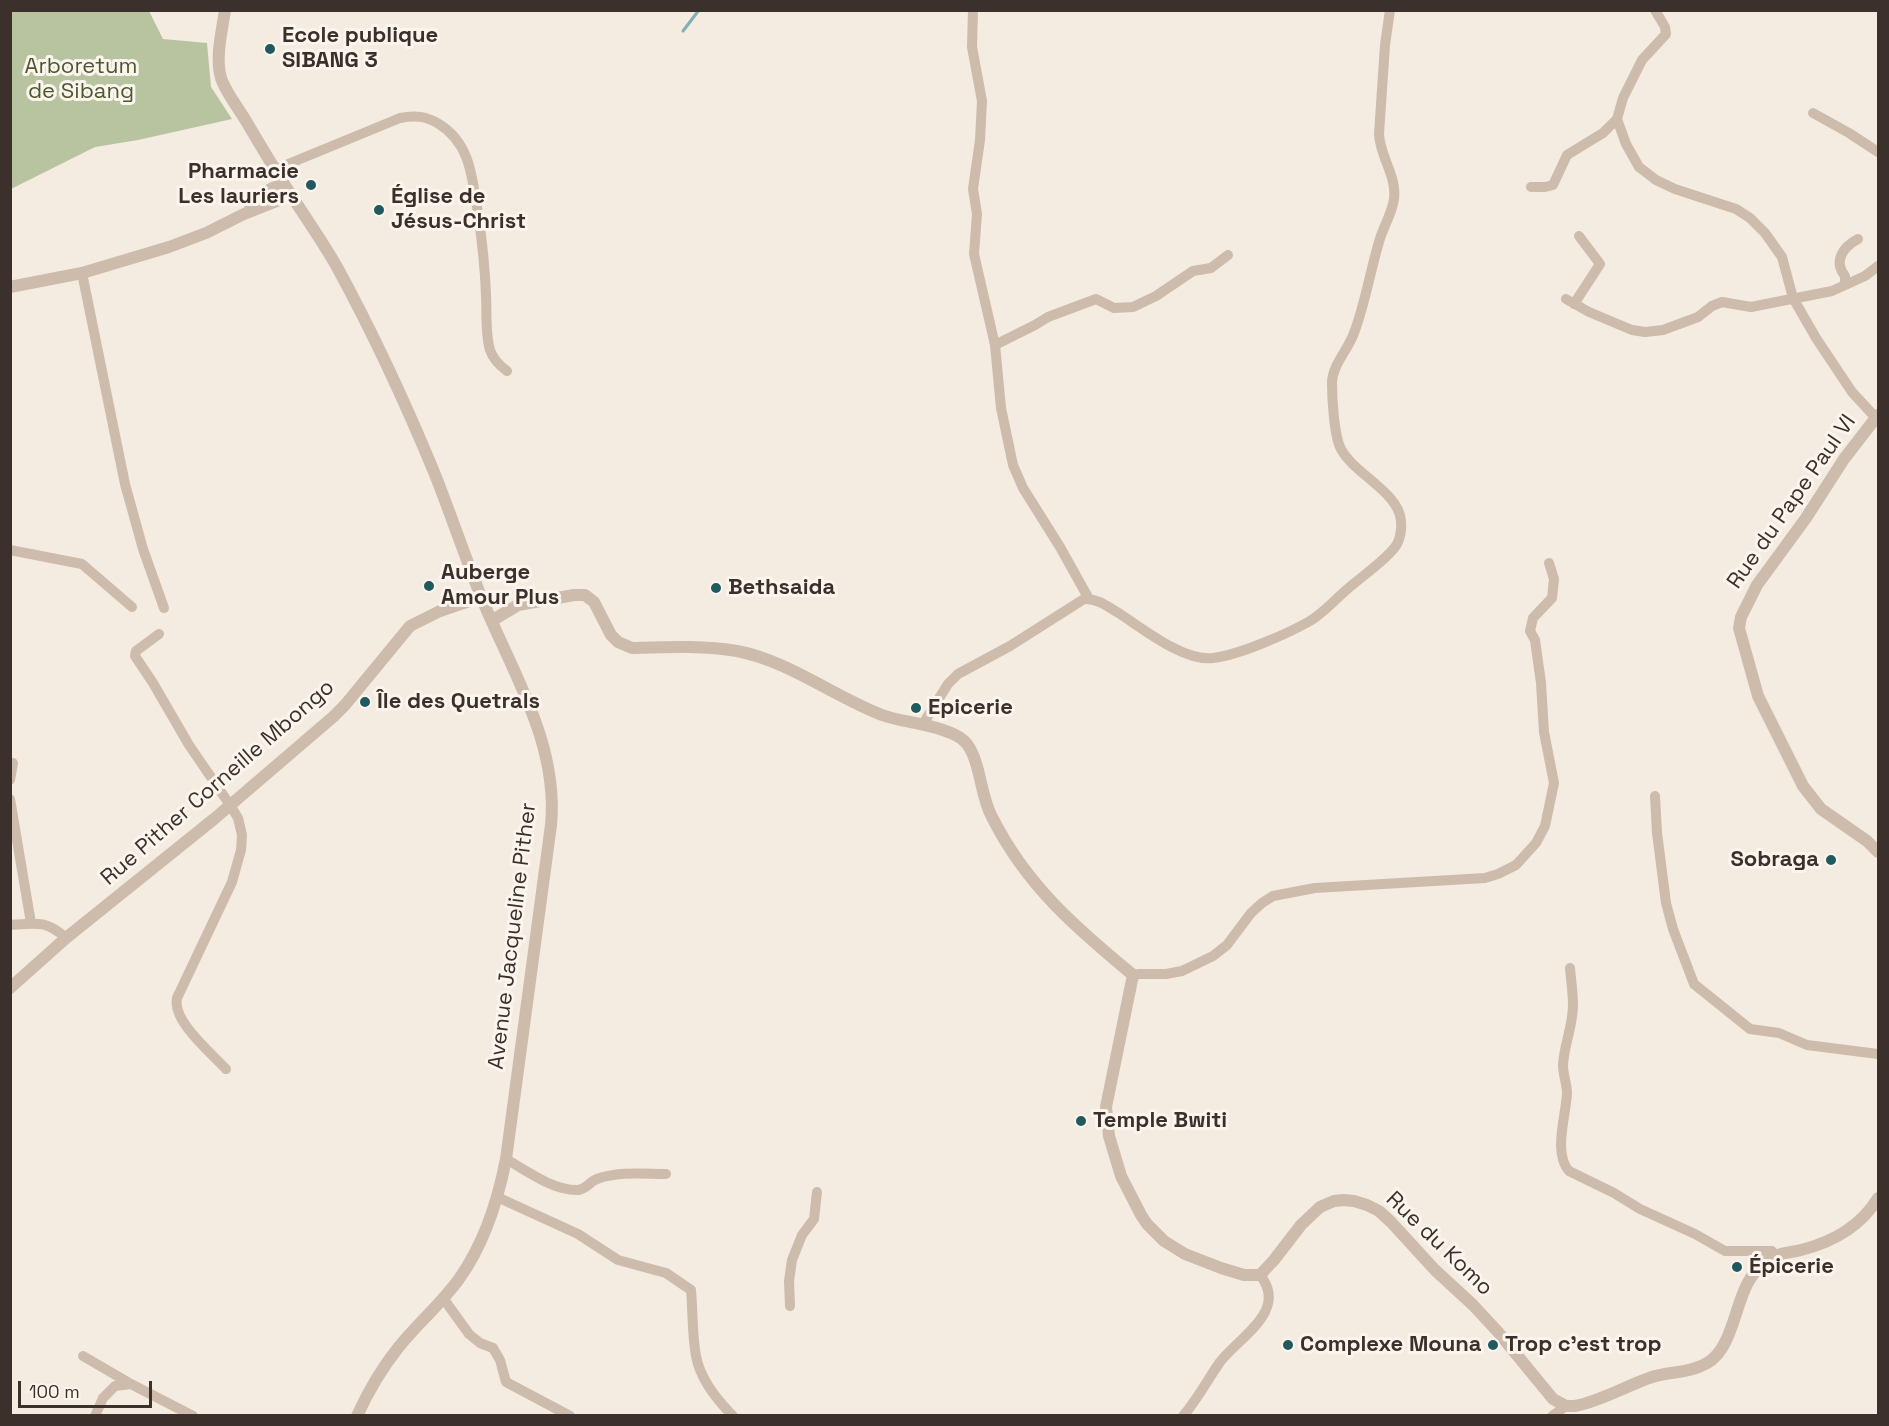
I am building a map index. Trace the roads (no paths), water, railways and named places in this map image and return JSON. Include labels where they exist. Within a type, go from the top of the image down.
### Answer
[{"type":"street","name":"Avenue Jacqueline Pither","points":[[225,10],[220,55],[221,78],[341,274],[399,392],[434,473],[481,597],[524,693],[544,747],[553,809],[506,1159],[497,1197],[482,1237],[460,1277],[378,1375],[357,1416]]},
{"type":"street","points":[[973,10],[972,47],[982,101],[980,140],[973,189],[977,214],[974,254],[995,345],[1001,408],[1013,465],[1023,488],[1089,599]]},
{"type":"street","points":[[923,724],[948,684],[958,674],[1010,646],[1077,603],[1089,599],[1110,608],[1183,652],[1203,659],[1230,655],[1312,620],[1397,545],[1401,521],[1398,508],[1348,458],[1338,442],[1332,380],[1357,325],[1380,238],[1394,199],[1392,178],[1383,156],[1379,134],[1385,45],[1390,10]]},
{"type":"street","points":[[1531,187],[1553,185],[1567,155],[1603,133],[1617,119],[1623,98],[1642,60],[1666,34],[1665,27],[1655,10]]},
{"type":"street","points":[[1813,113],[1878,152]]},
{"type":"street","points":[[276,169],[400,118],[425,116],[455,136],[472,173],[484,265],[489,349],[498,364],[507,371]]},
{"type":"street","points":[[1617,119],[1626,144],[1639,167],[1656,180],[1736,209],[1750,218],[1765,233],[1782,257],[1793,298],[1816,338],[1852,392],[1877,417]]},
{"type":"street","points":[[263,202],[269,179],[267,155]]},
{"type":"street","points":[[10,287],[82,273],[183,242],[244,214],[263,202],[272,187],[281,185],[286,187]]},
{"type":"street","points":[[263,202],[290,205],[305,215]]},
{"type":"street","points":[[1579,236],[1600,264],[1570,301],[1589,312],[1632,330],[1645,332],[1679,325],[1698,317],[1712,306],[1722,302],[1751,307],[1832,291],[1865,276],[1878,266]]},
{"type":"street","points":[[1845,285],[1845,276],[1840,264],[1842,252],[1847,245],[1858,239]]},
{"type":"street","points":[[995,345],[1048,317],[1096,299],[1114,308],[1133,307],[1156,296],[1193,271],[1212,268],[1228,255]]},
{"type":"street","points":[[82,273],[125,484],[143,549],[164,608]]},
{"type":"street","name":"Rue du Pape Paul VI","points":[[1877,417],[1844,459],[1806,518],[1757,585],[1740,617],[1739,628],[1758,696],[1803,786],[1821,808],[1868,841],[1878,852]]},
{"type":"street","points":[[10,550],[82,564],[132,607]]},
{"type":"street","points":[[493,620],[518,605],[585,595],[594,602],[611,635],[624,646],[632,648],[716,648],[751,654],[784,667],[882,715],[923,724],[956,735],[966,742],[974,756],[991,816],[1023,868],[1061,913],[1133,975],[1173,973],[1220,952],[1251,913],[1273,896],[1315,888],[1485,878],[1518,863],[1536,843],[1545,826],[1554,783],[1544,732],[1541,682],[1535,640],[1530,631],[1533,618],[1552,598],[1554,579],[1549,563]]},
{"type":"street","name":"Rue Pither Corneille Mbongo","points":[[10,988],[66,938],[231,805],[343,708],[410,626],[429,616],[481,597]]},
{"type":"street","points":[[159,634],[135,651],[135,656],[189,745],[231,805],[238,818],[242,835],[241,850],[232,882],[176,1004],[181,1019],[187,1027],[226,1069]]},
{"type":"street","points":[[10,780],[13,763]]},
{"type":"street","points":[[1655,796],[1666,903],[1673,929],[1694,984],[1750,1029],[1779,1033],[1807,1045],[1878,1054]]},
{"type":"street","points":[[10,799],[31,924]]},
{"type":"street","points":[[10,925],[52,926],[66,938]]},
{"type":"street","points":[[1570,968],[1573,1005],[1563,1065],[1567,1092],[1561,1144],[1561,1154],[1566,1168],[1640,1209],[1695,1234],[1725,1251],[1772,1251],[1775,1256]]},
{"type":"street","points":[[1133,975],[1107,1107],[1109,1136],[1121,1176],[1147,1224],[1164,1240],[1185,1254],[1221,1268],[1244,1275],[1260,1275],[1269,1296],[1265,1311],[1252,1330],[1220,1362],[1183,1416]]},
{"type":"street","points":[[506,1159],[542,1179],[576,1190],[583,1189],[597,1179],[620,1175],[666,1174]]},
{"type":"street","points":[[790,1306],[789,1281],[792,1260],[802,1235],[814,1219],[817,1192]]},
{"type":"street","points":[[497,1197],[578,1233],[618,1260],[666,1273],[687,1286],[691,1290],[696,1356],[702,1373],[716,1396],[733,1416]]},
{"type":"street","points":[[1552,1416],[1566,1406],[1581,1405],[1651,1377],[1688,1371],[1706,1363],[1718,1353],[1726,1340],[1746,1287],[1758,1267],[1775,1256],[1826,1242],[1848,1231],[1870,1211],[1878,1198]]},
{"type":"street","name":"Rue du Komo","points":[[1260,1275],[1301,1224],[1320,1207],[1343,1200],[1367,1204],[1391,1222],[1473,1305],[1553,1399],[1566,1406]]},
{"type":"street","points":[[443,1298],[469,1334],[480,1343],[493,1348],[500,1360],[506,1382],[570,1416]]},
{"type":"street","points":[[83,1356],[193,1416]]},
{"type":"street","points":[[95,1416],[103,1398],[115,1386],[131,1384]]},
{"type":"waterway","points":[[683,31],[699,10]]},
{"type":"place","name":"Ecole publique SIBANG 3","points":[[270,49]]},
{"type":"place","name":"Pharmacie Les lauriers","points":[[311,185]]},
{"type":"place","name":"Église de Jésus-Christ","points":[[379,210]]},
{"type":"place","name":"Auberge Amour Plus","points":[[429,586]]},
{"type":"place","name":"Bethsaida","points":[[716,588]]},
{"type":"place","name":"Île des Quetrals","points":[[365,702]]},
{"type":"place","name":"Epicerie","points":[[916,708]]},
{"type":"place","name":"Sobraga","points":[[1831,860]]},
{"type":"place","name":"Temple Bwiti","points":[[1081,1121]]},
{"type":"place","name":"Épicerie","points":[[1737,1267]]},
{"type":"place","name":"Complexe Mouna","points":[[1288,1345]]},
{"type":"place","name":"Trop c'est trop","points":[[1493,1345]]},
{"type":"park label","name":"Arboretum de Sibang","points":[[81,80]]}]
